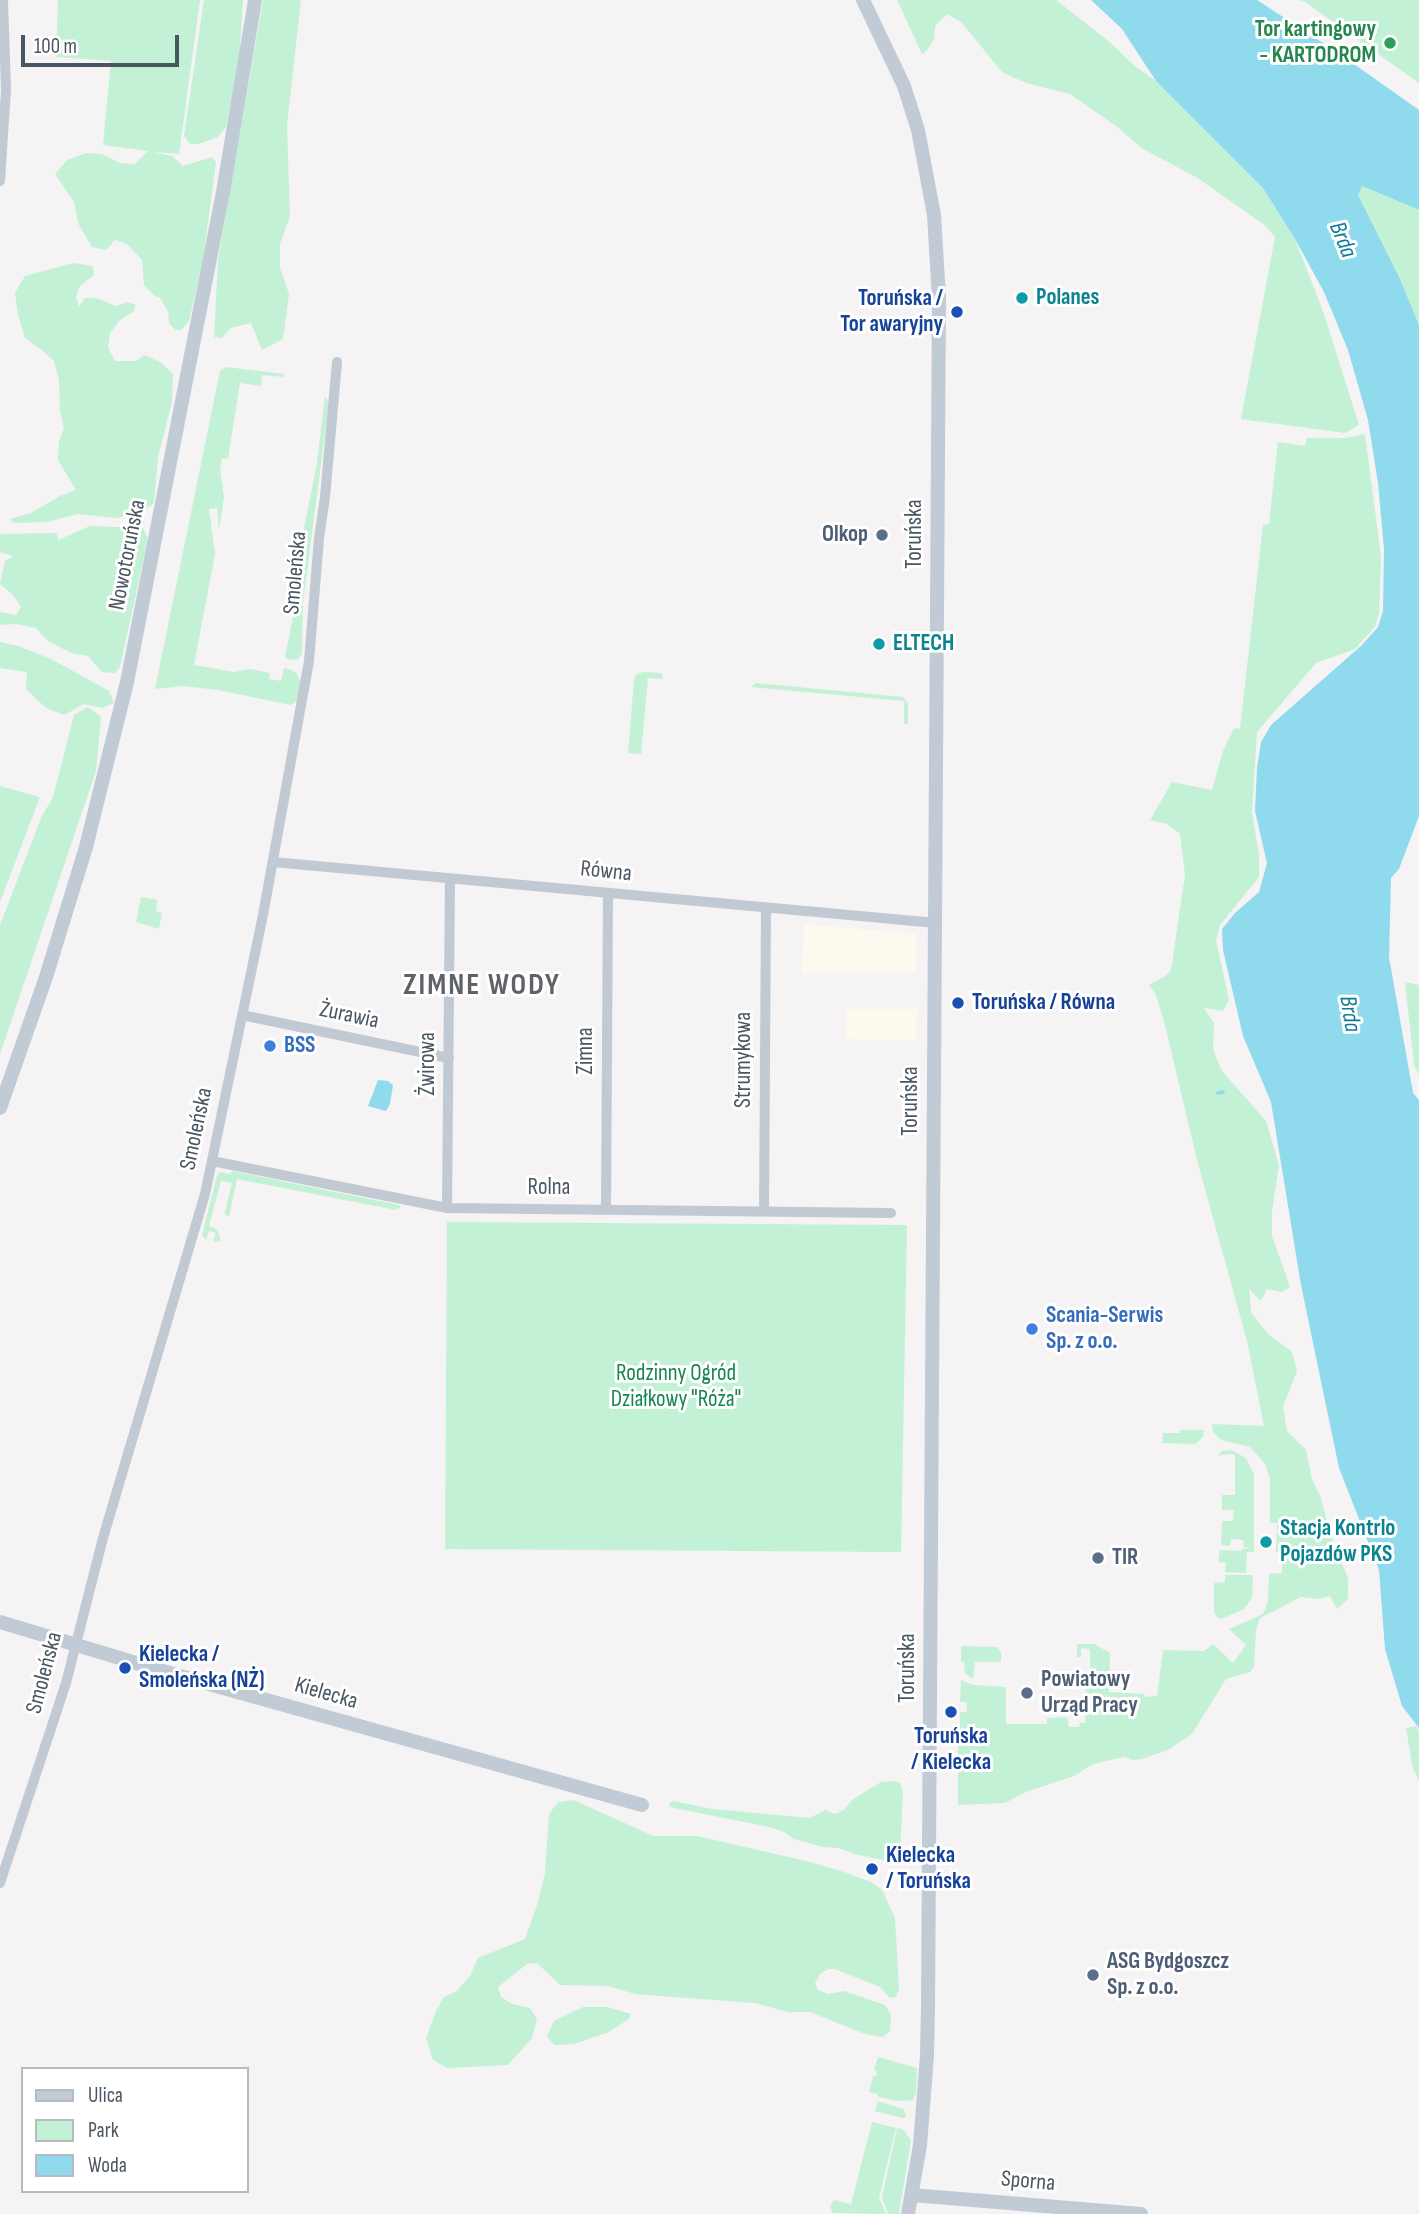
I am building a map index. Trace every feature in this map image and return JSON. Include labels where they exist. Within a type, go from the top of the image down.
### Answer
[{"type":"street","points":[[0,181],[5,111],[3,0]]},
{"type":"street","name":"Nowotoruńska","points":[[0,1108],[43,988],[82,858],[124,696],[223,192],[255,0]]},
{"type":"street","name":"Toruńska","points":[[863,0],[904,86],[918,130],[930,186],[938,249],[928,2020],[920,2146],[908,2214]]},
{"type":"street","name":"Smoleńska","points":[[0,1883],[4,1858],[56,1715],[107,1526],[201,1210],[212,1161],[273,862],[309,661],[337,362]]},
{"type":"street","name":"Równa","points":[[273,862],[936,923]]},
{"type":"street","name":"Żwirowa","points":[[447,1208],[450,878]]},
{"type":"street","name":"Zimna","points":[[606,1209],[608,893]]},
{"type":"street","name":"Strumykowa","points":[[764,1212],[766,909]]},
{"type":"street","name":"Żurawia","points":[[242,1014],[449,1058]]},
{"type":"street","name":"Rolna","points":[[212,1161],[447,1208],[891,1213]]},
{"type":"street","name":"Kielecka","points":[[0,1622],[178,1676],[642,1805]]},
{"type":"street","name":"Sporna","points":[[912,2195],[1141,2214]]},
{"type":"shaded area","points":[[804,924],[916,934],[916,973],[802,973]]},
{"type":"shaded area","points":[[846,1009],[917,1009],[916,1040],[845,1039]]},
{"type":"green space","points":[[58,0],[200,0],[179,154],[154,152],[172,156],[183,166],[212,157],[216,162],[203,261],[189,321],[181,330],[176,330],[169,324],[168,311],[160,298],[144,285],[142,260],[127,244],[115,240],[106,250],[92,247],[78,223],[74,202],[55,174],[67,160],[86,153],[102,154],[120,163],[135,164],[148,151],[103,145],[111,61],[56,57]]},
{"type":"green space","points":[[204,0],[243,0],[239,63],[226,127],[218,137],[199,144],[190,144],[184,136]]},
{"type":"green space","points":[[263,0],[301,0],[287,125],[290,216],[280,244],[280,268],[289,294],[283,339],[262,350],[251,323],[231,328],[222,338],[214,337],[218,259]]},
{"type":"green space","points":[[897,0],[1056,0],[1156,81],[1263,188],[1295,239],[1324,314],[1359,425],[1345,433],[1241,419],[1275,237],[1266,226],[1196,177],[1143,149],[1116,126],[1070,94],[1026,83],[1002,72],[962,23],[947,14],[935,26],[934,39],[922,54]]},
{"type":"green space","name":"Tor kartingowy - KARTODROM","points":[[1300,0],[1419,0],[1419,83],[1305,2]]},
{"type":"green space","points":[[1362,186],[1419,210],[1419,325],[1400,279],[1358,195]]},
{"type":"green space","points":[[74,263],[93,266],[94,275],[80,286],[76,297],[79,307],[85,298],[96,298],[116,306],[127,302],[136,305],[133,312],[121,319],[110,333],[108,348],[115,361],[136,361],[145,355],[160,362],[173,374],[172,402],[158,457],[154,503],[140,514],[117,518],[77,514],[48,522],[14,523],[9,519],[31,513],[76,490],[58,460],[59,441],[64,428],[60,410],[59,380],[54,361],[25,338],[15,293],[25,276]]},
{"type":"green space","points":[[226,367],[284,374],[284,377],[262,375],[261,386],[240,383],[228,459],[222,458],[220,469],[224,497],[219,530],[217,508],[209,509],[215,554],[194,665],[234,672],[250,669],[270,673],[269,679],[281,681],[284,668],[292,670],[302,685],[298,701],[291,705],[218,690],[183,686],[155,689],[220,371]]},
{"type":"green space","points":[[325,396],[329,403],[303,603],[302,654],[298,659],[290,660],[285,657],[295,607],[289,605],[317,463]]},
{"type":"green space","points":[[1365,434],[1381,557],[1379,614],[1375,627],[1355,649],[1316,663],[1257,732],[1252,812],[1259,855],[1259,877],[1220,925],[1216,940],[1229,1000],[1223,1011],[1204,1008],[1214,1023],[1213,1049],[1222,1071],[1266,1121],[1279,1165],[1272,1211],[1272,1236],[1290,1287],[1282,1292],[1267,1289],[1261,1301],[1249,1289],[1251,1312],[1268,1334],[1292,1352],[1297,1371],[1283,1407],[1287,1431],[1306,1450],[1312,1479],[1321,1498],[1329,1531],[1348,1578],[1348,1599],[1337,1609],[1330,1596],[1319,1599],[1301,1597],[1260,1618],[1256,1630],[1254,1667],[1250,1672],[1226,1679],[1192,1734],[1168,1750],[1142,1759],[1124,1757],[1093,1764],[1074,1776],[1026,1792],[1005,1803],[958,1805],[960,1712],[967,1712],[967,1702],[960,1702],[961,1680],[973,1685],[1006,1687],[1006,1724],[1047,1724],[1047,1718],[1067,1717],[1069,1727],[1079,1727],[1080,1723],[1085,1723],[1090,1649],[1081,1648],[1081,1657],[1077,1657],[1077,1644],[1094,1644],[1110,1653],[1109,1692],[1157,1696],[1163,1650],[1204,1651],[1213,1644],[1233,1663],[1246,1645],[1229,1629],[1263,1614],[1268,1601],[1269,1574],[1282,1573],[1282,1553],[1276,1552],[1277,1523],[1270,1523],[1270,1478],[1265,1464],[1250,1447],[1221,1440],[1213,1432],[1212,1424],[1264,1426],[1247,1341],[1197,1160],[1165,1025],[1156,995],[1149,985],[1171,970],[1185,875],[1180,834],[1167,824],[1150,820],[1172,782],[1212,790],[1223,751],[1234,728],[1240,729],[1263,525],[1269,524],[1278,442],[1305,446],[1307,438],[1345,438]]},
{"type":"green space","points":[[90,526],[143,528],[148,539],[120,667],[115,673],[102,672],[88,656],[71,653],[48,641],[36,628],[16,624],[0,625],[0,612],[16,615],[21,607],[13,595],[0,584],[5,561],[13,556],[0,552],[0,534],[57,533],[58,540]]},
{"type":"green space","points":[[0,642],[51,659],[109,691],[114,703],[103,708],[84,704],[64,715],[46,708],[26,689],[27,672],[0,668]]},
{"type":"green space","points":[[643,672],[662,673],[663,679],[648,678],[641,754],[628,753],[634,680],[636,675]]},
{"type":"green space","points":[[756,683],[903,697],[908,703],[908,724],[904,724],[904,701],[751,687]]},
{"type":"green space","points":[[88,707],[101,717],[96,771],[0,1054],[0,925],[41,818],[53,797],[74,715]]},
{"type":"green space","points":[[0,786],[40,797],[0,902]]},
{"type":"green space","points":[[141,897],[157,900],[156,911],[162,913],[159,929],[136,922]]},
{"type":"green space","points":[[1405,982],[1419,985],[1419,1075],[1414,1065]]},
{"type":"green space","points":[[232,1171],[399,1205],[401,1209],[237,1179],[229,1216],[225,1215],[225,1212],[232,1183],[221,1181],[209,1226],[217,1229],[221,1241],[213,1242],[216,1233],[209,1231],[206,1240],[202,1235],[217,1176],[220,1172],[230,1174]]},
{"type":"green space","name":"Rodzinny Ogród Działkowy \"Róża\"","points":[[447,1222],[907,1225],[901,1552],[445,1549]]},
{"type":"green space","points":[[1180,1430],[1204,1430],[1203,1437],[1195,1444],[1162,1443],[1163,1433],[1180,1433]]},
{"type":"green space","points":[[1231,1450],[1246,1458],[1254,1474],[1254,1552],[1247,1552],[1246,1573],[1225,1572],[1226,1563],[1218,1562],[1220,1550],[1242,1551],[1250,1548],[1244,1547],[1243,1540],[1231,1539],[1230,1546],[1221,1545],[1222,1521],[1233,1521],[1234,1510],[1222,1510],[1222,1495],[1235,1495],[1235,1454],[1218,1455],[1222,1451]]},
{"type":"green space","points":[[1225,1575],[1253,1575],[1252,1598],[1244,1609],[1221,1619],[1214,1612],[1214,1583],[1225,1582]]},
{"type":"green space","points":[[961,1646],[997,1647],[1001,1652],[1001,1662],[975,1662],[973,1679],[965,1673],[964,1662],[961,1662]]},
{"type":"green space","points":[[1416,1726],[1419,1731],[1419,1781],[1413,1769],[1406,1728]]},
{"type":"green space","points":[[881,1782],[900,1783],[903,1791],[900,1855],[890,1861],[794,1839],[769,1827],[670,1807],[669,1803],[673,1801],[712,1809],[810,1818],[825,1810],[835,1814]]},
{"type":"green space","points":[[574,1800],[653,1836],[697,1836],[806,1861],[871,1882],[882,1890],[895,1918],[899,1989],[896,1997],[890,1998],[880,1987],[835,1969],[828,1969],[820,1974],[815,1983],[818,1990],[828,1994],[844,1991],[885,2005],[891,2014],[890,2031],[883,2037],[865,2034],[810,2012],[788,2012],[755,2003],[635,1994],[608,1986],[560,1985],[537,1963],[527,1964],[498,1987],[501,1997],[512,2004],[530,2008],[537,2019],[532,2038],[508,2065],[447,2068],[433,2060],[426,2038],[444,1997],[457,1991],[470,1976],[478,1958],[525,1939],[545,1873],[549,1814],[558,1802]]},
{"type":"green space","points":[[583,2007],[607,2007],[631,2014],[629,2019],[609,2032],[574,2044],[554,2045],[547,2036],[554,2021]]},
{"type":"green space","points":[[878,2057],[917,2068],[916,2094],[913,2100],[898,2101],[869,2092],[873,2076],[876,2076],[877,2071],[874,2070]]},
{"type":"green space","points":[[878,2101],[904,2109],[906,2117],[875,2111]]},
{"type":"green space","points":[[872,2122],[896,2128],[879,2198],[886,2214],[833,2213],[830,2207],[834,2200],[851,2204]]},
{"type":"green space","points":[[897,2128],[904,2130],[911,2141],[899,2214],[888,2214],[882,2197]]},
{"type":"water","name":"Brda","points":[[1091,0],[1257,0],[1419,110],[1419,210],[1362,186],[1358,195],[1400,279],[1419,325],[1419,816],[1399,869],[1391,878],[1389,957],[1413,1093],[1419,1100],[1419,1728],[1402,1706],[1385,1649],[1379,1570],[1339,1468],[1301,1285],[1271,1102],[1243,1036],[1223,950],[1222,929],[1235,913],[1259,892],[1267,863],[1255,811],[1261,742],[1271,725],[1362,645],[1378,627],[1383,611],[1384,549],[1378,483],[1368,420],[1348,350],[1324,292],[1263,188],[1156,81],[1122,29]]},
{"type":"water","points":[[378,1080],[388,1081],[393,1085],[386,1111],[368,1106]]},
{"type":"waterway","points":[[1218,1093],[1223,1092]]},
{"type":"place","name":"Tor kartingowy - KARTODROM","points":[[1390,43]]},
{"type":"place","name":"Polanes","points":[[1022,298]]},
{"type":"place","name":"Toruńska / Tor awaryjny","points":[[957,312]]},
{"type":"place","name":"Olkop","points":[[882,535]]},
{"type":"place","name":"ELTECH","points":[[879,644]]},
{"type":"place","name":"Toruńska / Równa","points":[[958,1003]]},
{"type":"place","name":"BSS","points":[[270,1046]]},
{"type":"place","name":"Scania-Serwis Sp. z o.o.","points":[[1032,1329]]},
{"type":"place","name":"Stacja Kontrlo Pojazdów PKS","points":[[1266,1542]]},
{"type":"place","name":"TIR","points":[[1098,1558]]},
{"type":"place","name":"Kielecka / Smoleńska (NŻ)","points":[[125,1668]]},
{"type":"place","name":"Powiatowy Urząd Pracy","points":[[1027,1693]]},
{"type":"place","name":"Toruńska / Kielecka","points":[[951,1712]]},
{"type":"place","name":"Kielecka / Toruńska","points":[[872,1869]]},
{"type":"place","name":"ASG Bydgoszcz Sp. z o.o.","points":[[1093,1975]]},
{"type":"district","name":"ZIMNE WODY","points":[[482,986]]}]
